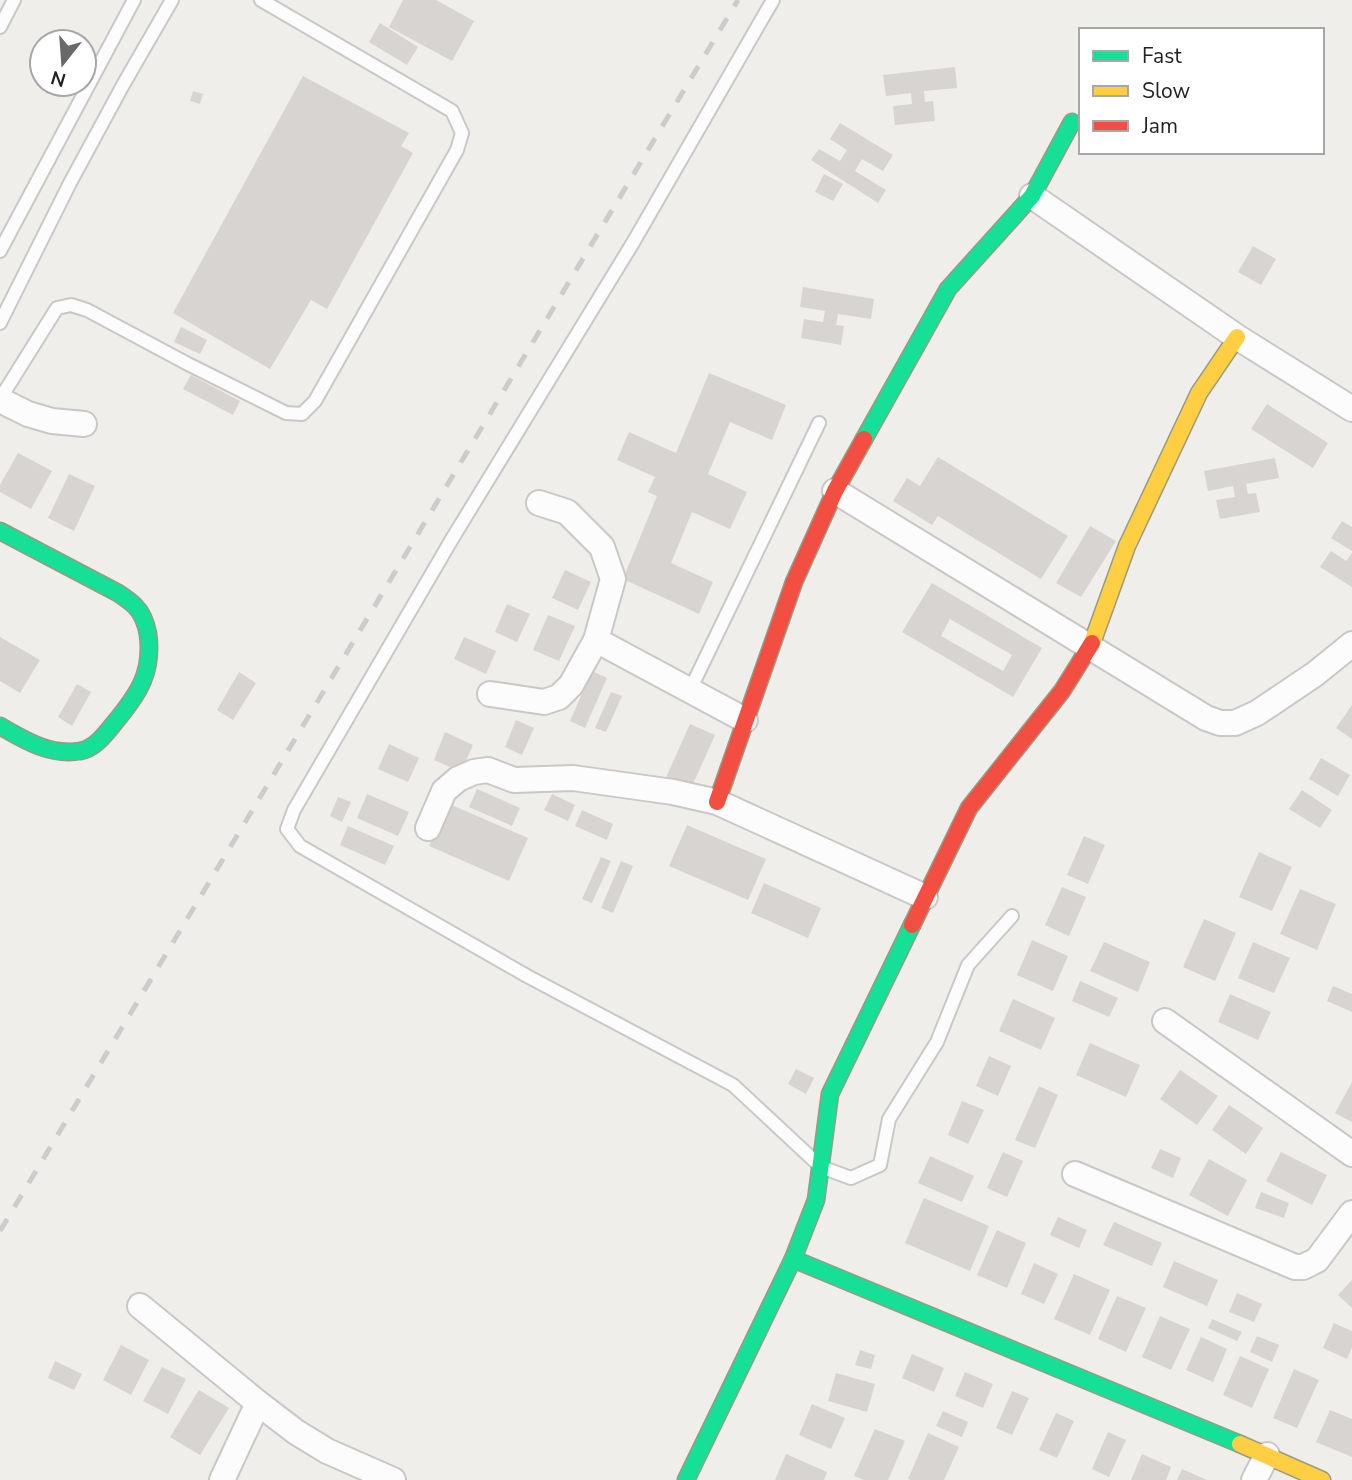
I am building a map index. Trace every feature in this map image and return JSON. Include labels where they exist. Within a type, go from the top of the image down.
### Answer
[{"type":"street","points":[[717,802],[794,582],[835,491],[948,289],[1032,196],[1072,122]]},
{"type":"street","points":[[1032,196],[1237,337],[1352,409]]},
{"type":"street","points":[[686,1480],[793,1259],[816,1200],[830,1094],[969,808],[1062,691],[1090,647],[1127,546],[1199,393],[1237,337]]},
{"type":"street","points":[[0,400],[29,414],[52,421],[83,424]]},
{"type":"street","points":[[835,491],[1206,718],[1220,723],[1235,723],[1257,713],[1315,674],[1352,644]]},
{"type":"street","points":[[490,694],[544,702],[559,697],[570,685],[596,640],[613,579],[602,547],[567,512],[539,503]]},
{"type":"street","points":[[0,531],[118,593],[136,606],[146,621],[150,651],[145,676],[133,700],[103,737],[82,751],[57,751],[30,744],[0,726]]},
{"type":"street","points":[[596,640],[745,720]]},
{"type":"street","points":[[428,828],[444,791],[458,779],[474,772],[488,770],[514,780],[573,778],[673,792],[717,802],[925,897]]},
{"type":"street","points":[[1165,1021],[1352,1154]]},
{"type":"street","points":[[1075,1174],[1296,1267],[1303,1267],[1317,1260],[1352,1213]]},
{"type":"street","points":[[793,1259],[1322,1480]]},
{"type":"street","points":[[140,1306],[296,1432],[327,1451],[393,1480]]},
{"type":"street","points":[[222,1480],[258,1403]]},
{"type":"street","points":[[1254,1480],[1267,1455]]},
{"type":"lane","points":[[0,25],[14,0]]},
{"type":"lane","points":[[0,251],[134,0]]},
{"type":"lane","points":[[0,323],[70,183],[172,0]]},
{"type":"lane","points":[[0,400],[57,308],[71,305],[87,310],[286,413],[302,414],[314,401],[457,150],[462,133],[452,111],[261,0]]},
{"type":"lane","points":[[774,0],[634,241],[445,551],[294,810],[287,829],[300,846],[425,919],[733,1085],[821,1167],[851,1178],[880,1165],[889,1119],[937,1042],[968,965],[1012,916]]},
{"type":"lane","points":[[690,690],[819,423]]},
{"type":"building","points":[[403,0],[436,0],[474,21],[452,61],[389,27]]},
{"type":"building","points":[[380,23],[418,47],[407,65],[369,42]]},
{"type":"building","points":[[955,67],[957,88],[924,91],[925,102],[933,101],[935,121],[895,125],[893,106],[912,104],[911,93],[886,96],[883,75]]},
{"type":"building","points":[[303,76],[409,133],[401,146],[413,153],[327,309],[311,300],[270,369],[173,313]]},
{"type":"building","points":[[193,91],[203,94],[200,104],[190,101]]},
{"type":"building","points":[[840,123],[893,155],[883,171],[862,159],[855,171],[886,190],[878,203],[811,160],[819,149],[840,161],[847,150],[830,139]]},
{"type":"building","points":[[824,174],[843,184],[833,201],[815,192]]},
{"type":"building","points":[[1253,246],[1276,259],[1261,285],[1238,272]]},
{"type":"building","points":[[803,287],[874,299],[871,319],[838,314],[836,325],[844,326],[841,345],[801,338],[804,319],[823,322],[825,311],[800,307]]},
{"type":"building","points":[[181,327],[207,340],[200,354],[174,342]]},
{"type":"building","points":[[709,373],[786,405],[772,440],[730,422],[708,474],[747,492],[730,529],[692,512],[671,563],[713,582],[699,614],[623,579],[657,496],[648,492],[655,477],[617,460],[629,432],[676,453]]},
{"type":"building","points":[[191,375],[240,401],[233,415],[183,389]]},
{"type":"building","points":[[1267,404],[1328,443],[1313,468],[1251,429]]},
{"type":"building","points":[[18,453],[52,471],[31,509],[0,492],[0,485]]},
{"type":"building","points":[[938,457],[1068,536],[1041,579],[938,516],[932,525],[893,501],[907,478],[920,486]]},
{"type":"building","points":[[1275,458],[1279,478],[1246,484],[1248,494],[1256,493],[1260,512],[1220,519],[1216,500],[1235,497],[1233,486],[1208,491],[1204,471]]},
{"type":"building","points":[[69,474],[95,486],[74,531],[48,518]]},
{"type":"building","points":[[1342,521],[1352,527],[1352,551],[1331,538]]},
{"type":"building","points":[[1090,526],[1116,541],[1081,597],[1056,583]]},
{"type":"building","points":[[1331,551],[1346,561],[1352,553],[1352,587],[1320,567]]},
{"type":"building","points":[[565,570],[591,582],[578,610],[552,598]]},
{"type":"building","points":[[932,583],[1042,648],[1013,697],[902,632]],"holes":[[[950,619],[1012,655],[1003,671],[941,636]]]},
{"type":"building","points":[[507,604],[530,614],[517,642],[495,632]]},
{"type":"building","points":[[548,615],[575,626],[559,661],[533,650]]},
{"type":"building","points":[[0,637],[40,660],[20,693],[0,681]]},
{"type":"building","points":[[464,637],[496,651],[486,674],[454,659]]},
{"type":"building","points":[[592,671],[607,678],[585,728],[570,721]]},
{"type":"building","points":[[239,672],[256,683],[233,720],[217,710]]},
{"type":"building","points":[[77,684],[91,692],[72,726],[58,717]]},
{"type":"building","points":[[611,692],[622,696],[606,732],[595,728]]},
{"type":"building","points":[[1352,705],[1352,739],[1336,728]]},
{"type":"building","points":[[516,720],[534,728],[522,755],[505,747]]},
{"type":"building","points":[[690,724],[715,735],[689,793],[664,782]]},
{"type":"building","points":[[445,732],[473,745],[461,772],[434,760]]},
{"type":"building","points":[[389,744],[419,758],[408,782],[378,769]]},
{"type":"building","points":[[1321,758],[1350,775],[1338,796],[1309,779]]},
{"type":"building","points":[[477,789],[520,808],[512,826],[469,807]]},
{"type":"building","points":[[1302,790],[1332,810],[1320,828],[1289,809]]},
{"type":"building","points":[[367,794],[409,812],[398,836],[357,818]]},
{"type":"building","points":[[552,794],[575,805],[568,821],[544,810]]},
{"type":"building","points":[[338,797],[351,802],[342,822],[330,816]]},
{"type":"building","points":[[447,803],[528,838],[509,881],[429,846]]},
{"type":"building","points":[[582,810],[613,824],[607,840],[575,826]]},
{"type":"building","points":[[687,825],[766,859],[748,900],[669,866]]},
{"type":"building","points":[[348,826],[394,846],[385,865],[340,845]]},
{"type":"building","points":[[1084,836],[1105,845],[1088,884],[1067,875]]},
{"type":"building","points":[[1259,852],[1292,867],[1272,911],[1239,897]]},
{"type":"building","points":[[601,857],[611,861],[592,903],[582,899]]},
{"type":"building","points":[[621,861],[633,866],[613,913],[601,908]]},
{"type":"building","points":[[764,883],[821,908],[808,938],[751,913]]},
{"type":"building","points":[[1062,887],[1086,897],[1069,936],[1045,925]]},
{"type":"building","points":[[1300,889],[1336,904],[1317,950],[1280,934]]},
{"type":"building","points":[[1204,919],[1236,933],[1215,981],[1183,967]]},
{"type":"building","points":[[1032,940],[1068,956],[1053,991],[1017,975]]},
{"type":"building","points":[[1104,942],[1150,962],[1138,992],[1090,971]]},
{"type":"building","points":[[1253,942],[1290,958],[1274,993],[1238,978]]},
{"type":"building","points":[[1080,981],[1118,998],[1109,1017],[1072,1001]]},
{"type":"building","points":[[1333,986],[1352,994],[1352,1012],[1327,1001]]},
{"type":"building","points":[[1230,994],[1271,1012],[1258,1040],[1218,1022]]},
{"type":"building","points":[[1013,999],[1055,1018],[1041,1050],[999,1031]]},
{"type":"building","points":[[1090,1043],[1140,1065],[1126,1097],[1076,1075]]},
{"type":"building","points":[[989,1056],[1011,1066],[998,1096],[976,1086]]},
{"type":"building","points":[[796,1069],[814,1078],[806,1094],[788,1084]]},
{"type":"building","points":[[1180,1070],[1218,1096],[1197,1125],[1160,1099]]},
{"type":"building","points":[[1352,1082],[1352,1122],[1335,1113]]},
{"type":"building","points":[[1039,1086],[1058,1095],[1035,1148],[1015,1140]]},
{"type":"building","points":[[962,1101],[984,1110],[968,1144],[948,1135]]},
{"type":"building","points":[[1229,1105],[1263,1128],[1246,1154],[1212,1130]]},
{"type":"building","points":[[1160,1149],[1181,1158],[1173,1178],[1151,1168]]},
{"type":"building","points":[[1003,1152],[1023,1161],[1007,1197],[987,1188]]},
{"type":"building","points":[[1281,1152],[1327,1175],[1312,1205],[1266,1181]]},
{"type":"building","points":[[930,1156],[974,1176],[962,1202],[918,1183]]},
{"type":"building","points":[[1209,1159],[1247,1180],[1228,1216],[1189,1195]]},
{"type":"building","points":[[1261,1192],[1289,1203],[1284,1218],[1255,1208]]},
{"type":"building","points":[[924,1198],[989,1226],[970,1271],[905,1243]]},
{"type":"building","points":[[1058,1217],[1087,1230],[1079,1248],[1050,1235]]},
{"type":"building","points":[[1114,1222],[1162,1243],[1152,1266],[1103,1245]]},
{"type":"building","points":[[997,1230],[1026,1243],[1007,1288],[977,1275]]},
{"type":"building","points":[[1174,1261],[1218,1280],[1207,1306],[1163,1287]]},
{"type":"building","points":[[1034,1263],[1058,1274],[1044,1304],[1021,1294]]},
{"type":"building","points":[[1074,1274],[1110,1290],[1090,1335],[1054,1319]]},
{"type":"building","points":[[1352,1280],[1352,1308],[1338,1295]]},
{"type":"building","points":[[1237,1293],[1262,1304],[1254,1322],[1229,1312]]},
{"type":"building","points":[[1117,1296],[1146,1308],[1126,1352],[1098,1339]]},
{"type":"building","points":[[1160,1316],[1190,1329],[1171,1370],[1142,1357]]},
{"type":"building","points":[[1212,1319],[1242,1332],[1237,1341],[1208,1328]]},
{"type":"building","points":[[1334,1323],[1352,1331],[1352,1347],[1347,1359],[1323,1348]]},
{"type":"building","points":[[1257,1336],[1279,1345],[1272,1362],[1250,1352]]},
{"type":"building","points":[[1201,1337],[1227,1349],[1213,1382],[1186,1370]]},
{"type":"building","points":[[121,1345],[149,1360],[131,1395],[103,1380]]},
{"type":"building","points":[[860,1350],[875,1355],[871,1369],[855,1365]]},
{"type":"building","points":[[912,1354],[944,1368],[934,1392],[902,1378]]},
{"type":"building","points":[[1240,1356],[1269,1369],[1252,1408],[1223,1395]]},
{"type":"building","points":[[55,1361],[82,1374],[74,1390],[48,1378]]},
{"type":"building","points":[[162,1367],[186,1379],[168,1414],[143,1401]]},
{"type":"building","points":[[1294,1369],[1319,1380],[1297,1428],[1273,1418]]},
{"type":"building","points":[[965,1372],[993,1384],[983,1408],[955,1396]]},
{"type":"building","points":[[836,1373],[875,1384],[867,1412],[828,1401]]},
{"type":"building","points":[[199,1390],[229,1408],[200,1455],[170,1437]]},
{"type":"building","points":[[1012,1391],[1029,1398],[1012,1435],[996,1428]]},
{"type":"building","points":[[812,1404],[845,1418],[831,1449],[799,1435]]},
{"type":"building","points":[[1330,1410],[1352,1419],[1352,1457],[1316,1442]]},
{"type":"building","points":[[943,1411],[968,1422],[962,1437],[936,1426]]},
{"type":"building","points":[[1056,1413],[1074,1421],[1057,1458],[1039,1450]]},
{"type":"building","points":[[875,1429],[905,1441],[888,1480],[864,1480],[854,1476]]},
{"type":"building","points":[[1108,1432],[1126,1440],[1109,1477],[1092,1469]]},
{"type":"building","points":[[928,1433],[959,1447],[944,1480],[908,1479]]},
{"type":"building","points":[[786,1454],[827,1472],[824,1480],[775,1480]]},
{"type":"building","points":[[1142,1454],[1171,1467],[1166,1480],[1131,1480]]},
{"type":"building","points":[[1182,1469],[1207,1480],[1177,1480]]},
{"type":"railway","points":[[0,1231],[738,0]]},
{"type":"traffic: fast","points":[[864,439],[948,289],[1032,196],[1072,122]]},
{"type":"traffic: fast","points":[[0,531],[129,601],[144,619],[149,648],[146,671],[138,691],[109,730],[91,747],[69,752],[48,749],[0,726]]},
{"type":"traffic: fast","points":[[686,1480],[793,1259],[816,1200],[830,1094],[912,925]]},
{"type":"traffic: fast","points":[[793,1259],[1240,1444]]},
{"type":"traffic: slow","points":[[1092,643],[1127,546],[1199,393],[1237,337]]},
{"type":"traffic: slow","points":[[1240,1444],[1322,1480]]},
{"type":"traffic: jam","points":[[717,802],[794,582],[835,491],[864,439]]},
{"type":"traffic: jam","points":[[912,925],[969,808],[1062,691],[1092,643]]}]
